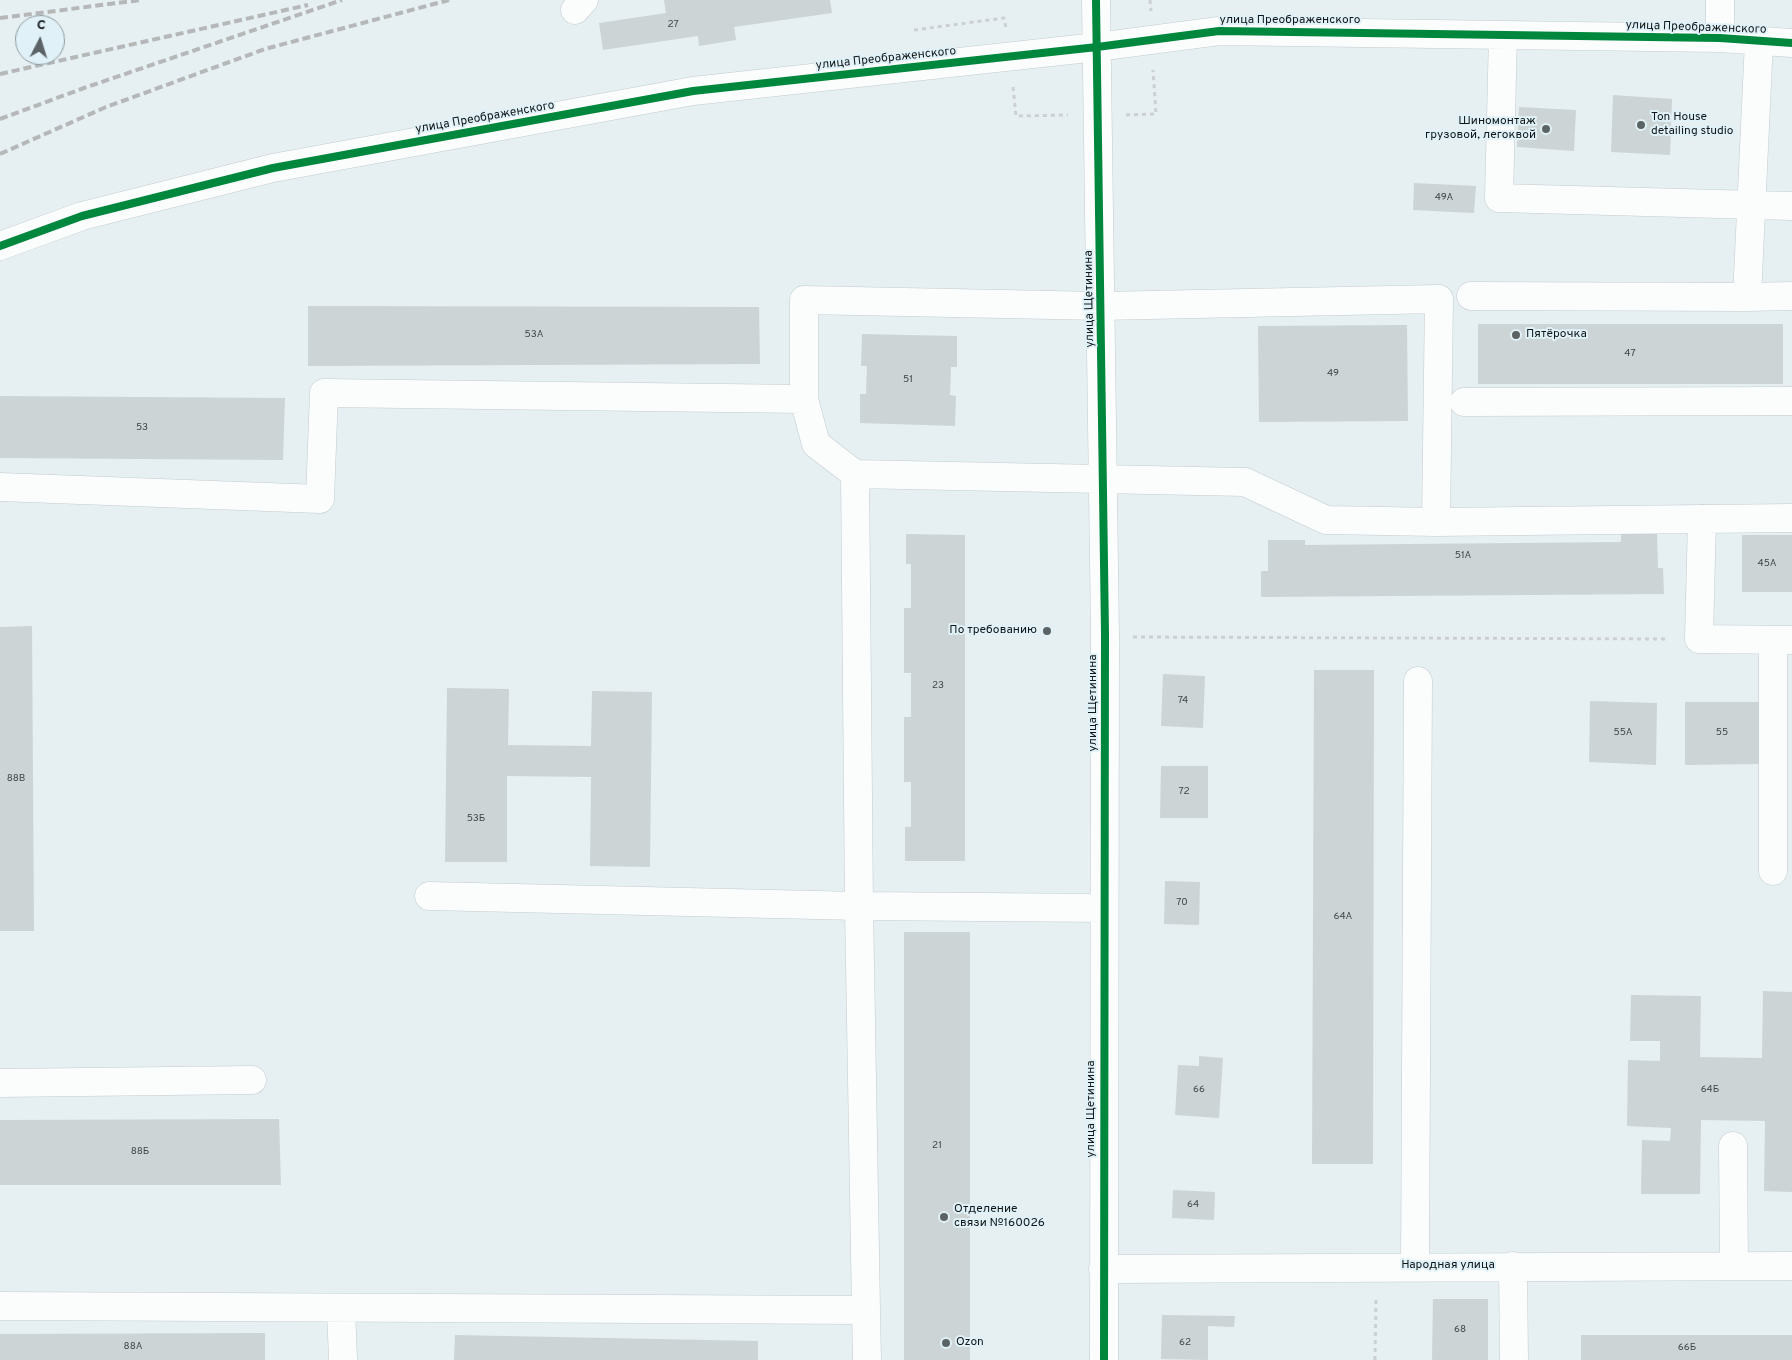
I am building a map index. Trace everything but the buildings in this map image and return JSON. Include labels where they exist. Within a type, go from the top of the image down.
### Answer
[{"type":"street","name":"улица Щетинина","points":[[1096,0],[1105,637],[1104,1360]]},
{"type":"street","points":[[1720,0],[1720,38]]},
{"type":"street","name":"улица Преображенского","points":[[0,246],[82,216],[273,168],[674,94],[1097,47],[1219,31],[1720,38],[1792,43]]},
{"type":"street","points":[[1503,35],[1499,198],[1792,206]]},
{"type":"street","points":[[1747,297],[1759,41]]},
{"type":"street","points":[[1471,296],[1792,296]]},
{"type":"street","points":[[1436,522],[1439,299],[1101,306],[804,300],[804,399],[816,444],[855,474],[1244,482],[1326,520],[1436,522],[1792,518]]},
{"type":"street","points":[[0,487],[320,499],[324,393],[804,399]]},
{"type":"street","points":[[1464,402],[1792,402]]},
{"type":"street","points":[[855,474],[867,1360]]},
{"type":"street","points":[[1702,519],[1699,639],[1782,640],[1773,871]]},
{"type":"street","points":[[1415,1266],[1418,681]]},
{"type":"street","points":[[428,896],[860,906],[1104,908]]},
{"type":"street","points":[[0,1083],[252,1080]]},
{"type":"street","points":[[1733,1146],[1734,1266]]},
{"type":"street","name":"Народная улица","points":[[1104,1269],[1376,1266],[1792,1266]]},
{"type":"street","points":[[1513,1266],[1514,1360]]},
{"type":"street","points":[[0,1306],[866,1310]]},
{"type":"street","points":[[341,1308],[342,1360]]},
{"type":"path","points":[[1105,637],[1699,639]]},
{"type":"path","points":[[1375,1360],[1376,1266]]},
{"type":"railway","points":[[0,18],[141,0]]},
{"type":"railway","points":[[0,119],[84,88],[342,0]]},
{"type":"railway","points":[[0,154],[106,107],[265,49],[449,0]]},
{"type":"railway","points":[[0,74],[308,5]]},
{"type":"cycle path","points":[[1096,0],[1105,633],[1104,1360]]},
{"type":"cycle path","points":[[0,246],[82,216],[273,168],[693,91],[1097,47],[1219,31],[1720,38],[1792,43]]},
{"type":"place","name":"Ton House detailing studio","points":[[1641,125]]},
{"type":"place","name":"Шиномонтаж грузовой, легоквой","points":[[1546,129]]},
{"type":"place","name":"Пятёрочка","points":[[1516,335]]},
{"type":"place","name":"По требованию","points":[[1047,631]]},
{"type":"place","name":"Отделение связи №160026","points":[[944,1217]]},
{"type":"place","name":"Ozon","points":[[946,1343]]}]
